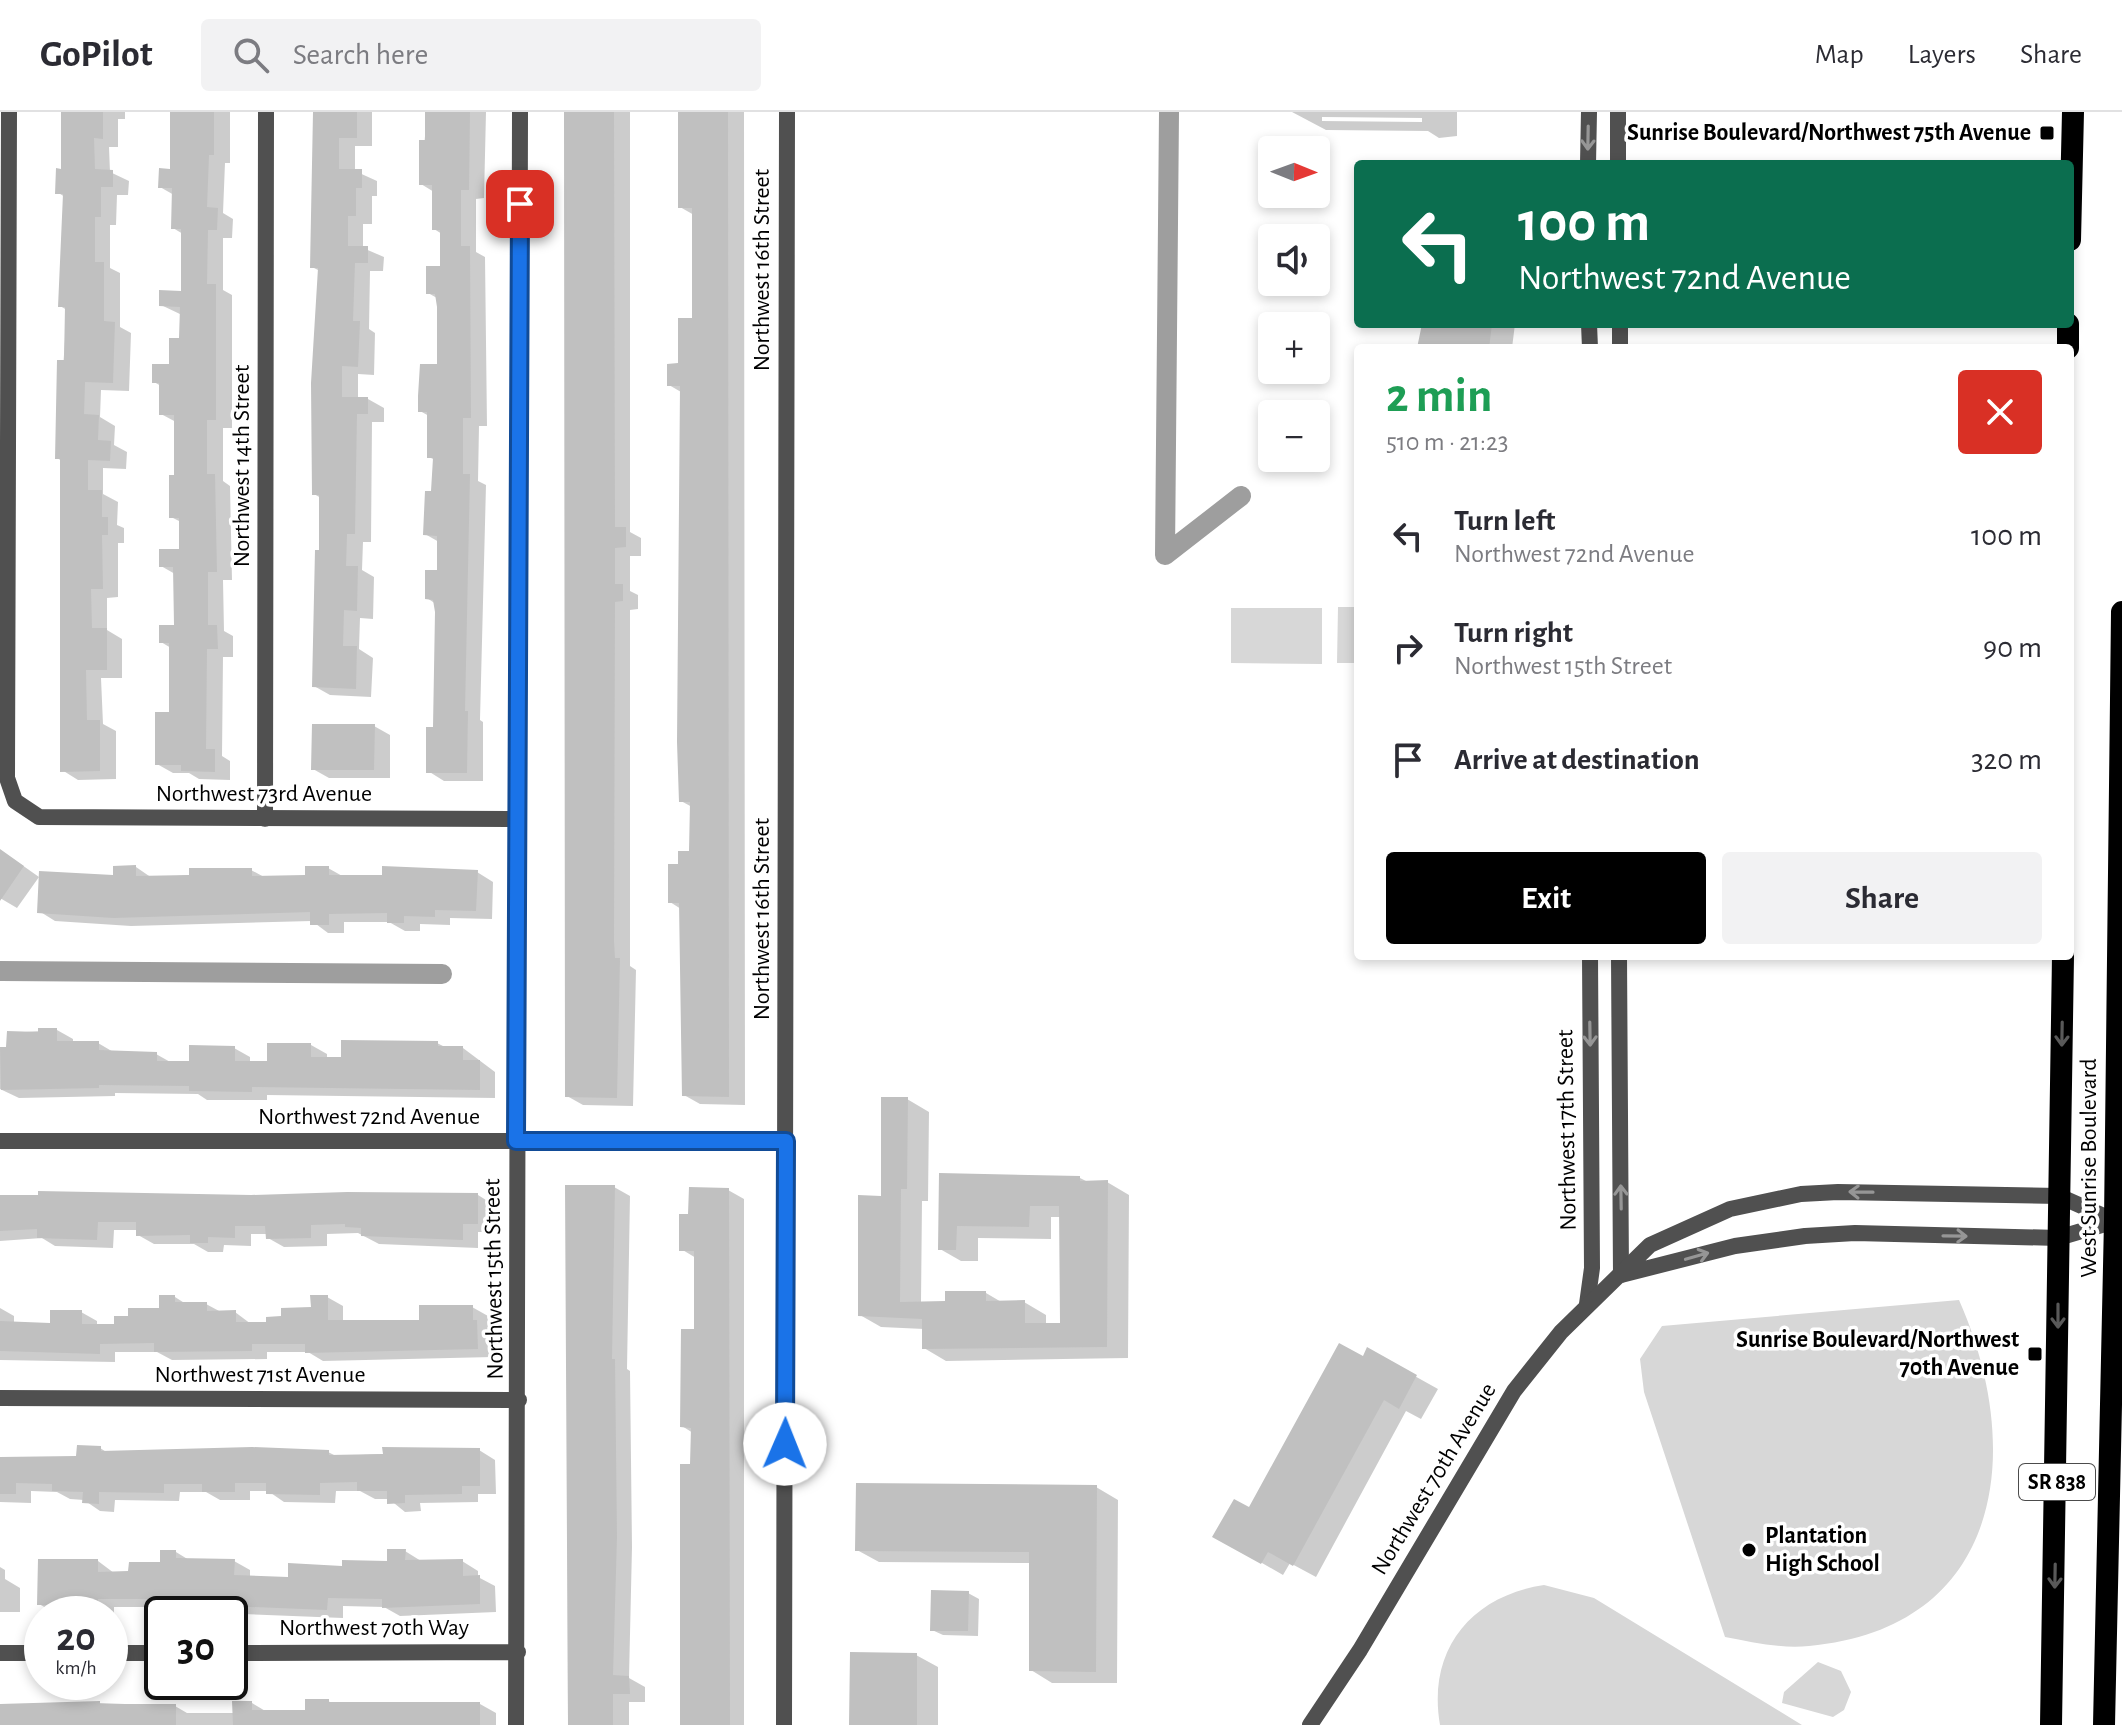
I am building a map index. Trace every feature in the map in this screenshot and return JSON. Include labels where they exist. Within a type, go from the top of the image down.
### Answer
[{"type":"highway","points":[[2072,160],[2073,112]]},
{"type":"highway","name":"West Sunrise Boulevard","points":[[2104,1725],[2118,1221],[2122,612]]},
{"type":"highway","name":"West Sunrise Boulevard","points":[[2051,1725],[2058,1469],[2063,960]]},
{"type":"street","points":[[4,576],[9,112]]},
{"type":"street","name":"Northwest 14th Street","points":[[265,819],[266,112]]},
{"type":"street","name":"Northwest 15th Street","points":[[516,1725],[520,112]]},
{"type":"street","name":"Northwest 16th Street","points":[[784,1725],[787,112]]},
{"type":"street","points":[[1588,160],[1589,112]]},
{"type":"street","points":[[1618,112],[1618,160]]},
{"type":"street","name":"Northwest 73rd Avenue","points":[[4,576],[7,778],[15,801],[39,817],[518,819]]},
{"type":"street","name":"Northwest 17th Street","points":[[1587,1304],[1592,1268],[1590,960]]},
{"type":"street","points":[[1619,960],[1621,1275]]},
{"type":"street","name":"Northwest 72nd Avenue","points":[[0,1141],[786,1141]]},
{"type":"street","name":"Northwest 70th Avenue","points":[[1310,1725],[1360,1650],[1514,1391],[1587,1304],[1650,1245],[1730,1209],[1801,1194],[1838,1192],[2059,1196],[2118,1221]]},
{"type":"street","name":"Northwest 70th Avenue","points":[[1621,1275],[1735,1246],[1805,1236],[1855,1233],[2058,1238],[2118,1221]]},
{"type":"street","name":"Northwest 71st Avenue","points":[[0,1398],[519,1400]]},
{"type":"street","name":"Northwest 70th Way","points":[[248,1653],[518,1652]]},
{"type":"street","points":[[0,1653],[24,1653]]},
{"type":"shaded area","points":[[1338,607],[1354,607],[1354,663],[1337,663]]},
{"type":"shaded area","points":[[1231,608],[1322,608],[1322,664],[1231,663]]},
{"type":"shaded area","points":[[1959,1300],[1980,1357],[1991,1415],[1992,1471],[1982,1523],[1959,1568],[1924,1606],[1874,1632],[1798,1647],[1725,1637],[1644,1392],[1640,1359],[1662,1326]]},
{"type":"shaded area","points":[[1544,1585],[1594,1598],[1802,1725],[1440,1725],[1440,1673],[1460,1631],[1476,1614],[1495,1601]]},
{"type":"shaded area","points":[[1818,1662],[1841,1671],[1851,1692],[1844,1710],[1833,1717],[1782,1703],[1784,1692]]},
{"type":"building","points":[[61,112],[103,112],[103,139],[94,138],[95,169],[113,170],[113,187],[101,187],[101,217],[95,217],[95,262],[104,262],[104,321],[115,322],[113,383],[85,382],[84,414],[99,415],[98,440],[111,441],[110,461],[88,460],[88,490],[102,490],[102,517],[108,517],[108,535],[102,535],[103,589],[91,589],[92,628],[107,628],[107,670],[86,670],[87,720],[100,720],[100,771],[60,772],[60,459],[55,459],[57,360],[64,360],[65,307],[58,307],[63,194],[55,194],[56,168],[61,169]]},
{"type":"building","points":[[170,112],[214,112],[214,155],[209,155],[207,207],[218,208],[217,230],[208,230],[207,284],[216,284],[216,420],[207,420],[207,474],[215,474],[217,572],[208,572],[208,625],[217,625],[218,649],[207,649],[206,749],[215,749],[215,772],[181,771],[181,765],[155,765],[155,712],[169,712],[169,643],[159,643],[159,625],[174,625],[173,567],[159,567],[159,549],[179,549],[179,518],[169,518],[169,475],[174,475],[174,415],[159,415],[159,383],[152,383],[152,364],[169,364],[169,338],[179,338],[180,307],[159,306],[159,290],[181,291],[181,229],[171,229],[172,188],[158,188],[159,168],[170,169]]},
{"type":"building","points":[[313,112],[357,112],[357,138],[339,138],[339,169],[362,169],[362,188],[356,188],[356,216],[348,216],[348,246],[368,246],[368,263],[355,263],[353,321],[360,321],[358,367],[342,366],[342,397],[368,397],[368,414],[357,414],[355,534],[347,534],[346,566],[358,566],[357,611],[344,610],[343,646],[357,646],[356,689],[312,687],[315,550],[319,550],[319,495],[312,495],[311,383],[318,268],[310,268]]},
{"type":"building","points":[[425,112],[470,112],[469,190],[461,190],[461,246],[470,246],[471,418],[463,418],[463,474],[470,474],[465,711],[468,711],[467,773],[426,773],[426,727],[433,727],[435,612],[433,600],[425,599],[425,570],[437,570],[437,536],[423,535],[425,491],[431,491],[433,458],[427,458],[427,412],[418,412],[418,396],[420,364],[437,364],[437,307],[435,294],[426,294],[426,266],[440,266],[440,230],[432,230],[432,185],[419,185],[419,140],[425,140]]},
{"type":"building","points":[[564,112],[614,112],[615,527],[626,527],[626,547],[615,548],[615,584],[623,584],[623,601],[615,602],[614,941],[615,958],[620,958],[617,1098],[565,1097]]},
{"type":"building","points":[[678,112],[728,112],[729,1097],[682,1096],[679,903],[668,903],[668,864],[678,864],[678,851],[689,851],[690,802],[679,802],[677,742],[680,386],[667,386],[667,364],[678,363],[678,318],[692,318],[692,208],[678,208]]},
{"type":"building","points":[[1421,328],[1492,328],[1490,344],[1418,344]]},
{"type":"building","points":[[312,724],[375,724],[374,770],[311,770]]},
{"type":"building","points":[[0,849],[24,866],[0,901]]},
{"type":"building","points":[[136,865],[136,876],[189,875],[189,868],[252,868],[252,876],[305,875],[305,866],[329,866],[329,875],[382,875],[382,866],[478,870],[476,911],[435,910],[435,917],[404,916],[404,923],[387,923],[387,913],[329,914],[329,925],[310,925],[310,912],[113,918],[37,913],[39,871],[113,875],[113,866]]},
{"type":"building","points":[[38,1028],[57,1028],[57,1041],[99,1041],[99,1050],[157,1052],[157,1061],[189,1061],[189,1045],[235,1046],[235,1061],[267,1061],[267,1043],[311,1043],[311,1057],[341,1057],[341,1040],[438,1041],[438,1046],[463,1046],[463,1060],[480,1060],[480,1090],[252,1087],[252,1092],[189,1091],[189,1086],[99,1085],[99,1088],[1,1090],[0,1047],[6,1047],[7,1031],[38,1032]]},
{"type":"building","points":[[881,1097],[908,1097],[907,1189],[901,1189],[900,1302],[945,1301],[945,1291],[986,1291],[986,1301],[1025,1300],[1025,1323],[1060,1323],[1059,1206],[1030,1206],[1029,1227],[957,1226],[956,1250],[938,1250],[939,1173],[1080,1176],[1080,1181],[1108,1180],[1107,1347],[922,1349],[922,1319],[858,1316],[858,1195],[881,1196]]},
{"type":"building","points":[[565,1185],[615,1185],[612,1359],[615,1359],[617,1537],[613,1675],[629,1676],[630,1694],[613,1694],[613,1725],[568,1725]]},
{"type":"building","points":[[689,1187],[729,1188],[730,1725],[680,1725],[680,1464],[690,1464],[691,1428],[680,1427],[681,1329],[694,1329],[694,1251],[679,1251],[679,1214],[688,1214]]},
{"type":"building","points":[[38,1191],[251,1195],[478,1193],[478,1224],[463,1224],[463,1240],[361,1236],[361,1228],[345,1227],[345,1224],[311,1225],[311,1238],[266,1239],[265,1226],[235,1226],[235,1238],[208,1237],[208,1243],[190,1243],[190,1235],[136,1236],[136,1222],[98,1222],[97,1240],[37,1238],[37,1229],[0,1231],[0,1195],[38,1195]]},
{"type":"building","points":[[159,1295],[175,1295],[175,1302],[207,1302],[207,1311],[236,1310],[236,1322],[266,1322],[266,1317],[281,1316],[281,1308],[311,1307],[310,1295],[328,1295],[328,1320],[419,1320],[419,1305],[473,1305],[478,1349],[305,1353],[305,1344],[252,1344],[252,1351],[154,1352],[154,1343],[100,1344],[100,1354],[0,1351],[0,1321],[50,1323],[50,1310],[82,1310],[82,1324],[114,1324],[114,1316],[128,1316],[128,1308],[159,1308]]},
{"type":"building","points":[[1339,1343],[1363,1356],[1367,1347],[1417,1375],[1399,1409],[1384,1400],[1293,1566],[1268,1552],[1261,1564],[1212,1537],[1234,1499],[1249,1507]]},
{"type":"building","points":[[77,1445],[101,1446],[101,1451],[252,1447],[329,1450],[329,1455],[383,1454],[382,1447],[480,1448],[480,1486],[462,1486],[462,1494],[405,1495],[405,1503],[387,1504],[387,1491],[357,1491],[357,1482],[320,1483],[320,1495],[266,1494],[266,1483],[235,1483],[235,1492],[202,1492],[202,1484],[164,1484],[164,1493],[99,1492],[99,1504],[82,1503],[83,1492],[52,1491],[52,1484],[16,1483],[16,1494],[0,1494],[0,1457],[76,1456]]},
{"type":"building","points":[[856,1483],[1097,1485],[1096,1672],[1029,1671],[1029,1552],[855,1551]]},
{"type":"building","points":[[387,1549],[406,1549],[405,1560],[463,1559],[463,1576],[480,1575],[480,1604],[382,1608],[382,1599],[328,1598],[327,1610],[248,1607],[248,1596],[144,1596],[144,1599],[128,1599],[128,1596],[37,1596],[38,1559],[98,1559],[98,1572],[128,1571],[129,1562],[160,1562],[160,1550],[176,1550],[176,1558],[235,1559],[234,1575],[288,1577],[288,1563],[342,1566],[342,1560],[387,1561]]},
{"type":"building","points":[[931,1590],[969,1591],[968,1631],[930,1631]]},
{"type":"building","points":[[850,1652],[917,1653],[917,1725],[849,1725]]},
{"type":"building","points":[[305,1699],[329,1699],[329,1702],[480,1702],[480,1725],[233,1725],[232,1701],[252,1701],[252,1710],[305,1710]]},
{"type":"building","points":[[100,1701],[100,1704],[176,1704],[176,1725],[0,1725],[0,1704]]},
{"type":"waterway","points":[[1169,112],[1165,555],[1241,496]]},
{"type":"waterway","points":[[0,971],[442,974]]},
{"type":"place","name":"Sunrise Boulevard/Northwest 75th Avenue","points":[[2047,133]]},
{"type":"place","name":"Sunrise Boulevard/Northwest 70th Avenue","points":[[2035,1354]]},
{"type":"place","name":"Plantation High School","points":[[1749,1550]]},
{"type":"route","points":[[520,204],[516,1141],[786,1141],[785,1444]]}]
